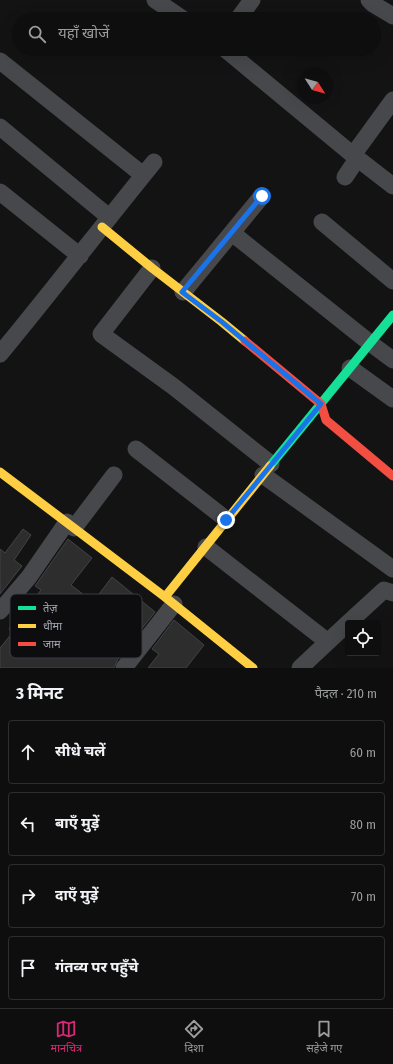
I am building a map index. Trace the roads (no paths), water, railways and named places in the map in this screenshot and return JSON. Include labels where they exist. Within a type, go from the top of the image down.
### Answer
[{"type":"street","points":[[155,0],[173,12]]},
{"type":"street","points":[[243,12],[252,0]]},
{"type":"street","points":[[372,1],[393,16]]},
{"type":"street","points":[[233,56],[355,157],[393,186]]},
{"type":"street","points":[[0,61],[143,175]]},
{"type":"street","points":[[345,176],[355,157],[393,100]]},
{"type":"street","points":[[0,127],[105,222],[152,268],[222,322],[321,404],[326,420],[393,476]]},
{"type":"street","points":[[0,354],[154,162]]},
{"type":"street","points":[[0,192],[80,256]]},
{"type":"street","points":[[182,292],[262,196]]},
{"type":"street","points":[[322,222],[393,281]]},
{"type":"street","points":[[232,232],[393,360]]},
{"type":"street","points":[[152,268],[101,334],[174,387],[267,470],[393,569]]},
{"type":"street","points":[[142,642],[226,520],[393,316]]},
{"type":"street","points":[[350,368],[393,399]]},
{"type":"street","points":[[136,448],[226,520]]},
{"type":"street","points":[[0,472],[170,601],[253,668]]},
{"type":"street","points":[[14,594],[70,525],[114,475]]},
{"type":"street","points":[[206,547],[328,642]]},
{"type":"street","points":[[351,620],[384,590],[393,593]]},
{"type":"street","points":[[0,611],[10,599]]},
{"type":"street","points":[[300,668],[345,626]]},
{"type":"street","points":[[124,668],[131,658]]}]
